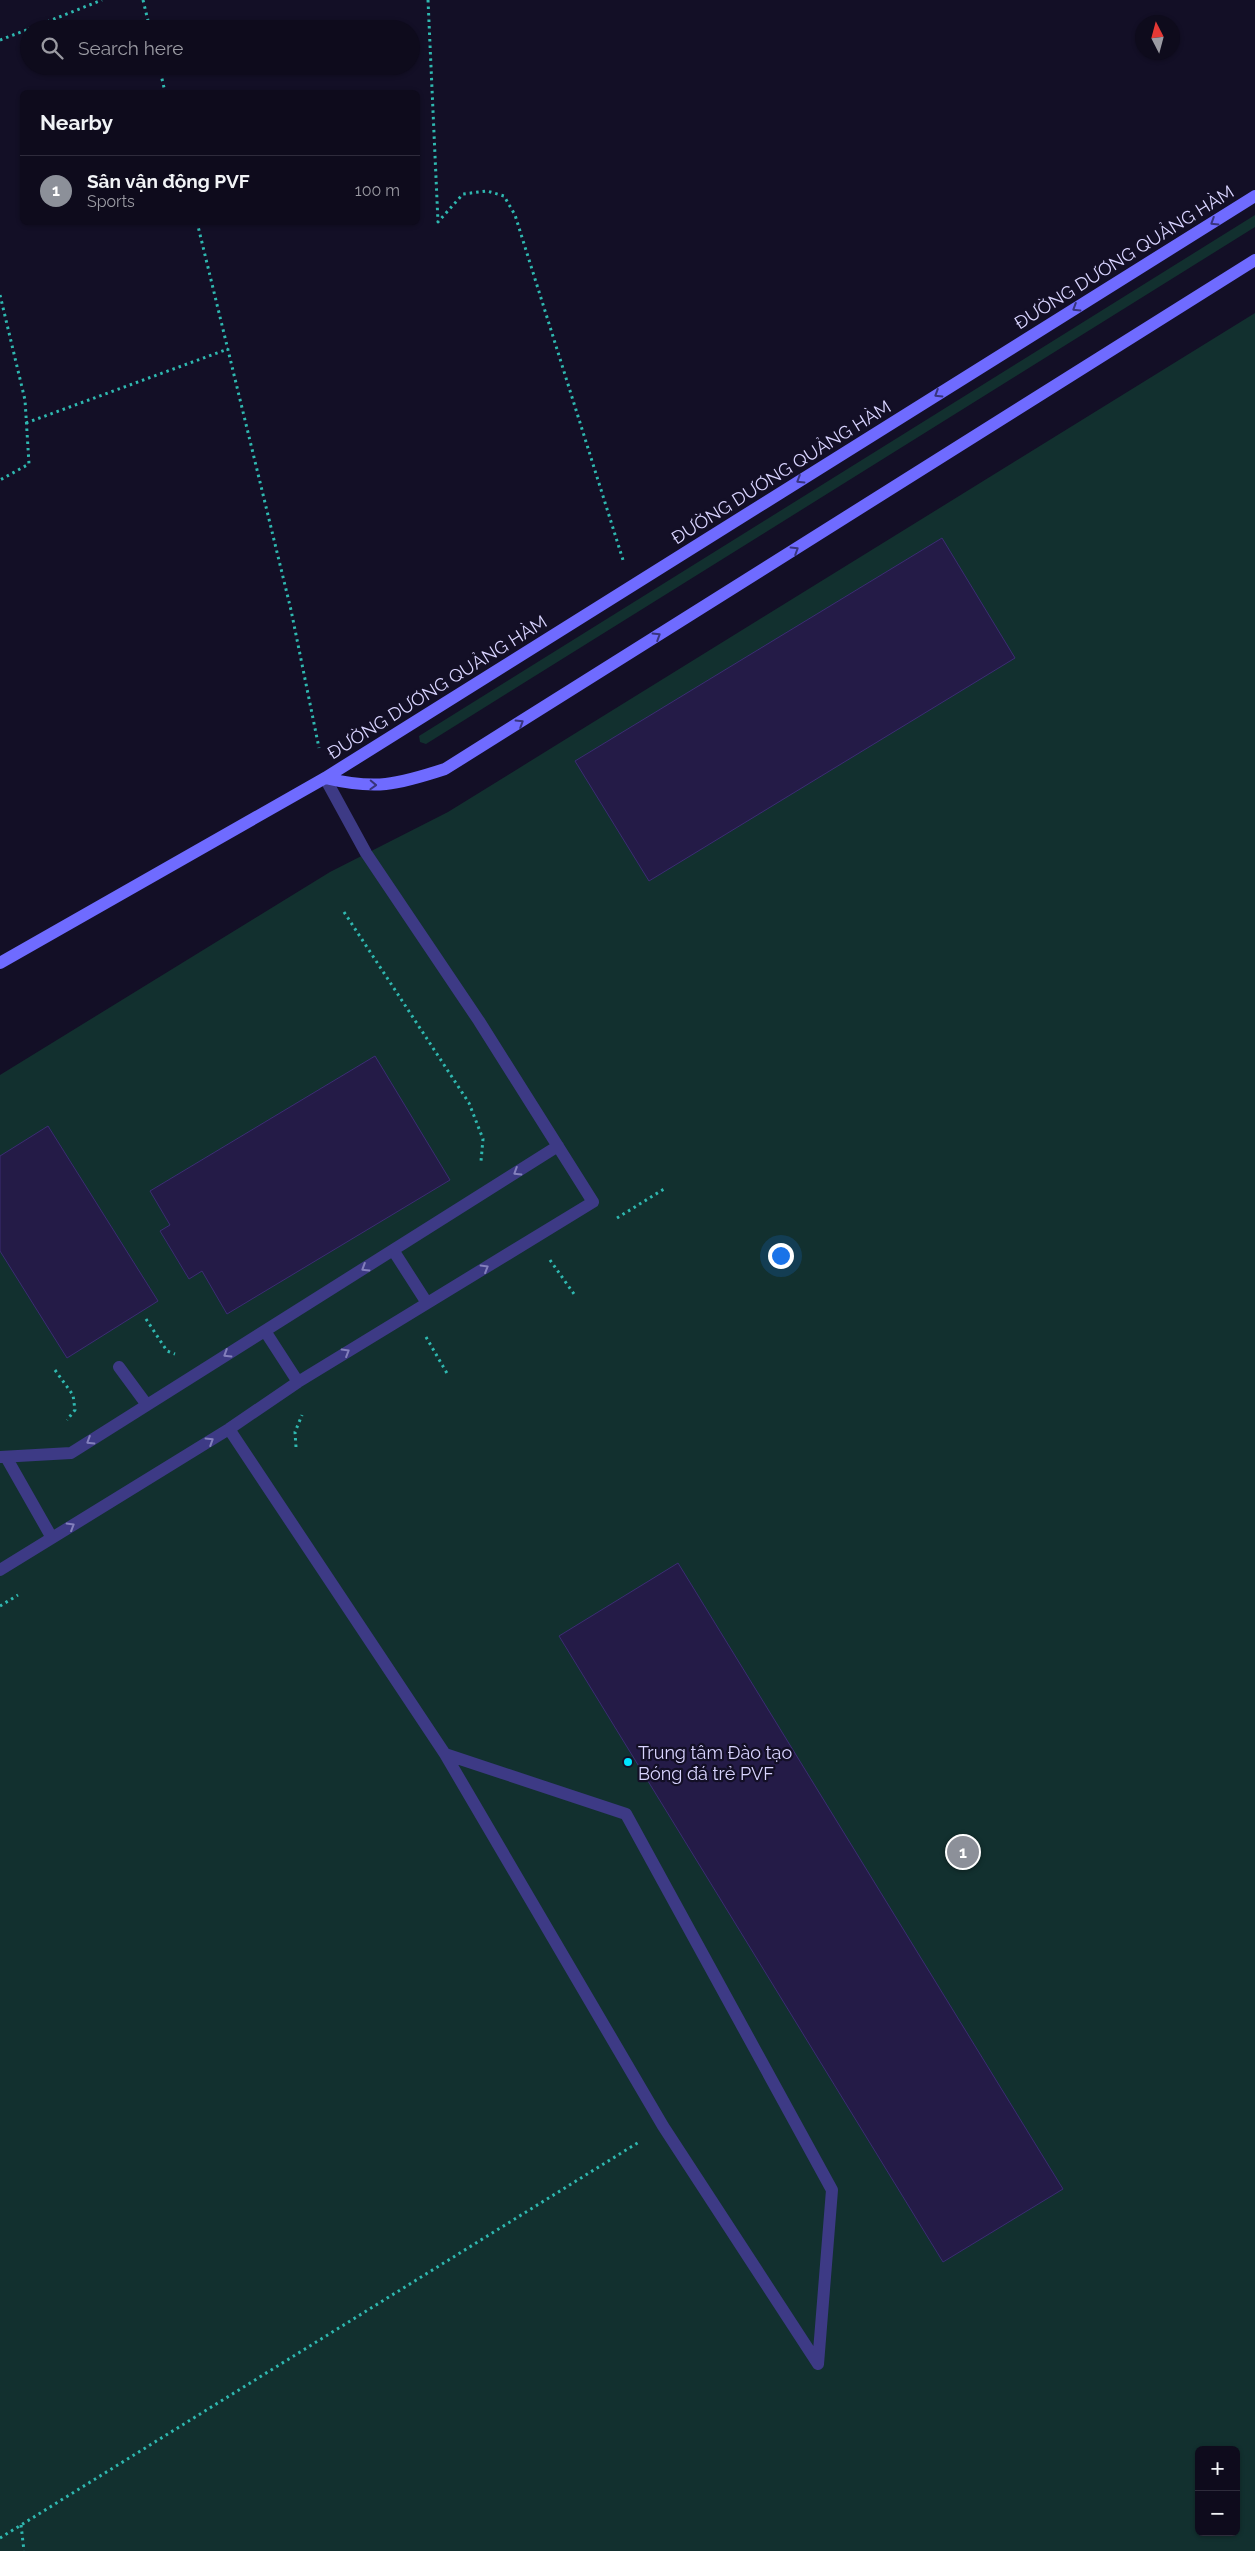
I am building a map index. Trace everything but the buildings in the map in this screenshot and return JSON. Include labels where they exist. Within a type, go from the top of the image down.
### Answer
[{"type":"main road","name":"ĐƯỜNG DƯƠNG QUẢNG HÀM","points":[[0,963],[325,778],[1255,196]]},
{"type":"main road","name":"ĐƯỜNG DƯƠNG QUẢNG HÀM","points":[[325,778],[352,784],[380,786],[412,780],[445,769],[1255,260]]},
{"type":"lane","points":[[0,1570],[228,1429],[298,1382],[593,1202],[479,1021],[366,853],[325,778]]},
{"type":"lane","points":[[52,1538],[3,1457],[71,1452],[558,1146]]},
{"type":"lane","points":[[393,1250],[427,1303]]},
{"type":"lane","points":[[265,1331],[298,1382]]},
{"type":"lane","points":[[119,1367],[147,1405]]},
{"type":"lane","points":[[228,1429],[445,1754],[663,2126],[818,2364],[832,2190],[626,1814],[445,1754]]},
{"type":"path","points":[[52,20],[102,0]]},
{"type":"path","points":[[143,0],[148,20]]},
{"type":"path","points":[[428,0],[438,222],[464,194],[487,191],[504,196],[515,215],[631,586]]},
{"type":"path","points":[[0,40],[20,32]]},
{"type":"path","points":[[161,75],[165,90]]},
{"type":"path","points":[[198,225],[291,610],[325,778]]},
{"type":"path","points":[[0,295],[25,400],[29,464],[0,480]]},
{"type":"path","points":[[26,423],[228,349]]},
{"type":"path","points":[[344,912],[469,1103],[483,1139],[481,1161],[475,1167]]},
{"type":"path","points":[[535,1237],[574,1294]]},
{"type":"path","points":[[412,1312],[448,1375]]},
{"type":"path","points":[[146,1319],[167,1351],[178,1355]]},
{"type":"path","points":[[55,1370],[73,1395],[75,1410],[60,1425]]},
{"type":"path","points":[[0,2538],[663,2126]]},
{"type":"path","points":[[21,2524],[24,2551]]},
{"type":"green space","points":[[1255,215],[1255,227],[426,744],[420,742],[419,736]]},
{"type":"green space","name":"Trung tâm Đào tạo Bóng đá trẻ PVF","points":[[1255,313],[1255,2551],[0,2551],[0,1075],[330,872],[448,812]]},
{"type":"place","name":"Trung tâm Đào tạo Bóng đá trẻ PVF","points":[[628,1762]]},
{"type":"place","name":"Sân vận động PVF","points":[[963,1852]]}]
